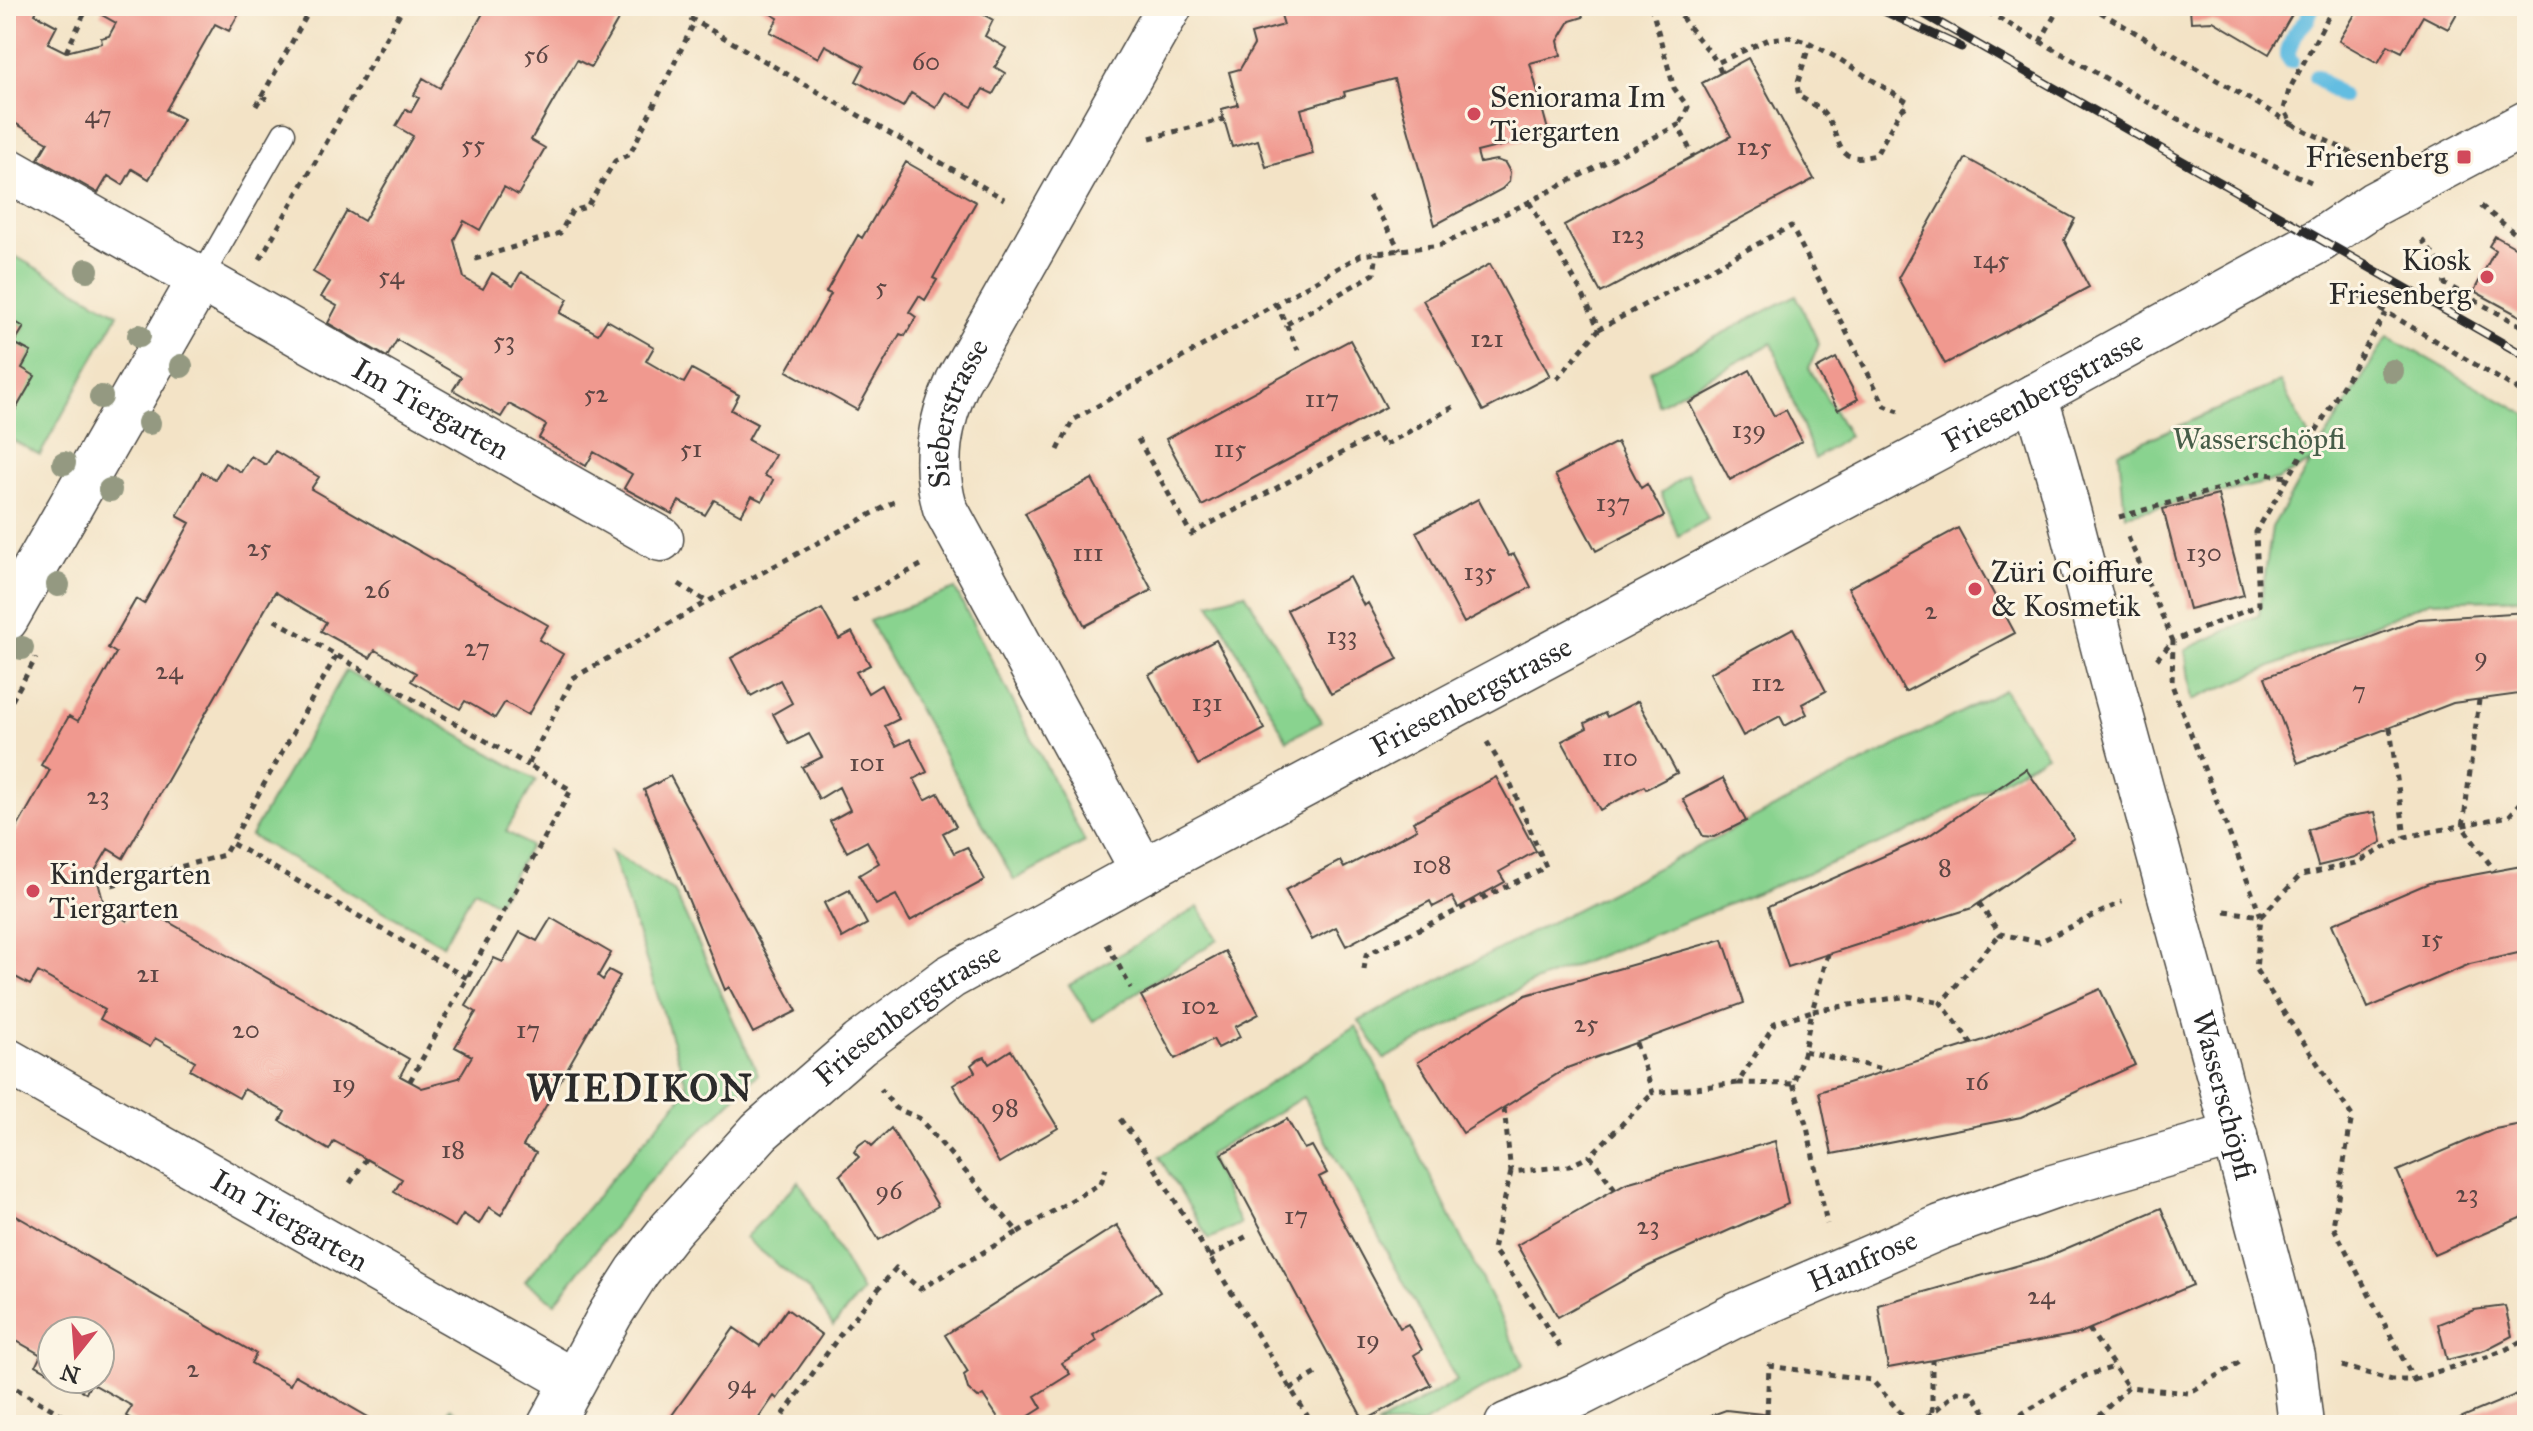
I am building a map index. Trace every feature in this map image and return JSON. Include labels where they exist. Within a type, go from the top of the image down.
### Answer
[{"type":"street","name":"Sieberstrasse","points":[[1143,871],[945,508],[940,489],[938,453],[943,419],[958,381],[1170,6]]},
{"type":"street","name":"Friesenbergstrasse","points":[[550,1425],[638,1271],[671,1229],[760,1131],[898,1014],[950,977],[2035,396],[2320,240],[2374,204],[2527,123]]},
{"type":"street","name":"Im Tiergarten","points":[[6,169],[661,539]]},
{"type":"street","points":[[6,619],[201,278]]},
{"type":"street","name":"Wasserschöpfi","points":[[2035,396],[2061,481],[2293,1357],[2301,1425]]},
{"type":"street","name":"Im Tiergarten","points":[[6,1060],[573,1381]]},
{"type":"street","name":"Hanfrose","points":[[1507,1425],[1580,1394],[1734,1316],[1941,1227],[2053,1187],[2235,1135]]},
{"type":"lane","points":[[201,278],[284,133]]},
{"type":"path","points":[[66,52],[88,6]]},
{"type":"path","points":[[262,96],[312,6]]},
{"type":"path","points":[[669,6],[1047,223]]},
{"type":"path","points":[[1651,6],[1674,88],[1688,107],[1679,127],[1693,156]]},
{"type":"path","points":[[1676,6],[1684,24],[1709,49],[1721,72]]},
{"type":"path","points":[[1977,6],[2203,133],[2311,182]]},
{"type":"path","points":[[2040,42],[2060,6]]},
{"type":"path","points":[[2090,6],[2292,124],[2358,156]]},
{"type":"path","points":[[2292,124],[2284,109],[2289,90],[2334,6]]},
{"type":"path","points":[[475,259],[560,233],[572,211],[587,207],[615,161],[630,154],[695,21]]},
{"type":"path","points":[[1717,63],[1777,37],[1789,37],[1810,43],[1856,69],[1907,102],[1876,155],[1847,156],[1839,148],[1836,134],[1825,115],[1799,96],[1797,85],[1810,43]]},
{"type":"path","points":[[1138,141],[1224,119]]},
{"type":"path","points":[[1058,450],[1073,420],[1361,255],[1441,245],[1679,127]]},
{"type":"path","points":[[1369,196],[1400,250]]},
{"type":"path","points":[[1529,202],[1581,291],[1599,329]]},
{"type":"path","points":[[2481,206],[2527,243]]},
{"type":"path","points":[[1557,379],[1599,329],[1791,226],[1885,406],[1899,411]]},
{"type":"path","points":[[2422,240],[2442,266],[2445,284],[2527,329]]},
{"type":"path","points":[[1287,324],[1374,274],[1377,253]]},
{"type":"path","points":[[2349,290],[2527,395]]},
{"type":"path","points":[[1276,303],[1298,350]]},
{"type":"path","points":[[2155,661],[2173,641],[2259,605],[2256,532],[2386,313]]},
{"type":"path","points":[[1138,439],[1191,534],[1377,434],[1383,446],[1455,406]]},
{"type":"path","points":[[2287,477],[2259,473],[2229,486],[2119,517],[2173,641],[2172,685],[2261,916],[2256,970],[2352,1116],[2333,1226],[2414,1380]]},
{"type":"path","points":[[528,765],[573,678],[899,499]]},
{"type":"path","points":[[661,539],[648,565],[707,602]]},
{"type":"path","points":[[852,601],[965,545]]},
{"type":"path","points":[[275,620],[571,790],[410,1081]]},
{"type":"path","points":[[112,885],[224,855],[336,656]]},
{"type":"path","points":[[2479,700],[2463,827],[2494,870]]},
{"type":"path","points":[[2390,728],[2405,837]]},
{"type":"path","points":[[1364,970],[1366,955],[1546,867],[1507,775],[1484,737]]},
{"type":"path","points":[[2261,916],[2301,875],[2356,863],[2405,837],[2509,816],[2527,796]]},
{"type":"path","points":[[231,843],[467,978]]},
{"type":"path","points":[[1979,903],[2000,934],[2039,942],[2132,898]]},
{"type":"path","points":[[2217,910],[2261,916]]},
{"type":"path","points":[[1941,1003],[2000,934]]},
{"type":"path","points":[[1104,940],[1131,988]]},
{"type":"path","points":[[1828,954],[1793,1084],[1807,1127],[1829,1233]]},
{"type":"path","points":[[1738,1083],[1775,1023],[1812,1011],[1908,996],[1941,1003],[1972,1044]]},
{"type":"path","points":[[1636,1043],[1653,1093]]},
{"type":"path","points":[[1804,1051],[1887,1070]]},
{"type":"path","points":[[1511,1172],[1569,1166],[1590,1156],[1653,1093],[1738,1083],[1793,1084]]},
{"type":"path","points":[[879,1086],[895,1108],[919,1118],[1018,1232]]},
{"type":"path","points":[[1504,1108],[1511,1172],[1493,1249],[1563,1352],[1561,1364]]},
{"type":"path","points":[[1120,1119],[1145,1152],[1313,1425]]},
{"type":"path","points":[[1590,1156],[1615,1189]]},
{"type":"path","points":[[350,1183],[366,1159]]},
{"type":"path","points":[[776,1425],[840,1335],[896,1268],[920,1289],[1101,1183],[1106,1168]]},
{"type":"path","points":[[1209,1257],[1249,1235]]},
{"type":"path","points":[[2089,1329],[2128,1387],[2189,1393],[2253,1354]]},
{"type":"path","points":[[2331,1363],[2392,1380],[2414,1380],[2484,1357],[2527,1338]]},
{"type":"path","points":[[1932,1360],[1932,1413]]},
{"type":"path","points":[[1767,1414],[1769,1366],[1872,1380],[1911,1425]]},
{"type":"path","points":[[2002,1425],[2085,1376],[2114,1367]]},
{"type":"path","points":[[1290,1389],[1317,1373]]},
{"type":"path","points":[[6,1383],[80,1425]]},
{"type":"path","points":[[2090,1425],[2128,1387]]},
{"type":"path","points":[[1918,1425],[1957,1392],[1971,1392],[1995,1425]]},
{"type":"path","points":[[2010,1421],[2022,1425]]},
{"type":"green space","points":[[6,251],[118,314],[40,455],[6,437],[13,394],[30,353],[14,343],[24,327],[7,317],[15,304],[6,299]]},
{"type":"green space","points":[[1796,295],[1819,344],[1809,368],[1849,436],[1815,459],[1772,343],[1658,405],[1650,371]]},
{"type":"green space","points":[[2388,336],[2527,415],[2527,598],[2430,601],[2192,700],[2185,650],[2259,615],[2272,527],[2311,462],[2277,480],[2125,515],[2119,452],[2280,382],[2317,452]]},
{"type":"green space","points":[[1687,474],[1708,519],[1678,536],[1661,493]]},
{"type":"green space","points":[[955,589],[1085,842],[1014,880],[869,621]]},
{"type":"green space","points":[[1245,593],[1322,722],[1287,740],[1210,603]]},
{"type":"green space","points":[[346,670],[536,780],[506,831],[530,846],[497,903],[474,890],[443,945],[251,836]]},
{"type":"green space","points":[[2004,690],[2047,755],[1907,833],[1534,982],[1384,1059],[1359,1021]]},
{"type":"green space","points":[[611,852],[674,891],[758,1074],[646,1185],[555,1303],[525,1281],[688,1089]]},
{"type":"green space","points":[[1198,907],[1218,939],[1093,1021],[1069,985]]},
{"type":"green space","points":[[1356,1026],[1524,1365],[1421,1425],[1376,1425],[1457,1381],[1303,1097],[1208,1155],[1240,1224],[1209,1239],[1159,1157]]},
{"type":"green space","points":[[799,1181],[862,1292],[833,1326],[811,1292],[745,1238]]},
{"type":"green space","points":[[450,1408],[476,1425],[442,1425]]},
{"type":"building","points":[[6,6],[39,6],[35,14],[57,26],[48,43],[66,52],[102,43],[101,38],[109,36],[116,23],[100,14],[105,6],[243,6],[229,31],[215,24],[166,110],[183,119],[149,179],[132,169],[123,185],[108,176],[98,193],[38,159],[48,142],[6,118]]},
{"type":"building","points":[[482,6],[608,6],[604,12],[618,20],[591,67],[577,60],[531,140],[545,148],[518,195],[504,187],[480,230],[464,221],[454,240],[464,278],[483,289],[492,273],[513,286],[521,272],[568,299],[560,313],[598,334],[607,320],[654,347],[646,361],[684,383],[692,369],[739,395],[731,410],[757,424],[748,440],[775,455],[764,475],[773,480],[762,501],[752,496],[741,515],[714,500],[705,515],[679,501],[672,514],[624,488],[632,474],[594,452],[586,466],[539,438],[546,425],[509,404],[501,417],[453,390],[461,377],[397,340],[387,357],[328,323],[337,306],[321,297],[330,282],[313,272],[347,211],[364,221],[413,136],[396,126],[406,109],[411,112],[419,98],[414,95],[423,78],[440,88],[486,8]]},
{"type":"building","points":[[757,6],[968,6],[993,20],[985,36],[1006,48],[995,67],[1005,73],[993,94],[983,89],[972,107],[945,92],[936,108],[911,93],[903,107],[856,81],[864,66],[825,45],[818,58],[770,32],[778,18]]},
{"type":"building","name":"Seniorama Im Tiergarten","points":[[1580,6],[1583,17],[1570,21],[1558,41],[1561,55],[1530,63],[1549,134],[1477,152],[1480,163],[1496,160],[1505,163],[1510,172],[1509,182],[1502,189],[1435,225],[1394,79],[1344,92],[1345,96],[1301,109],[1313,154],[1266,167],[1258,140],[1232,147],[1221,109],[1238,105],[1229,72],[1240,69],[1254,45],[1251,34],[1284,25],[1279,8]]},
{"type":"building","points":[[2186,6],[2297,6],[2269,54],[2213,21],[2191,22],[2190,8]]},
{"type":"building","points":[[2360,6],[2461,6],[2448,29],[2423,16],[2402,52],[2388,45],[2378,63],[2339,41]]},
{"type":"building","points":[[1748,58],[1814,179],[1601,293],[1564,225],[1731,136],[1702,83]]},
{"type":"building","points":[[1966,158],[2075,219],[2064,240],[2089,287],[1945,364],[1898,278]]},
{"type":"building","points":[[906,162],[976,202],[933,278],[937,280],[925,300],[919,296],[909,312],[916,317],[905,336],[900,334],[857,410],[787,371],[831,294],[826,292],[858,235],[862,238]]},
{"type":"building","points":[[2495,236],[2527,254],[2527,320],[2474,291],[2495,250],[2489,246]]},
{"type":"building","points":[[1490,264],[1550,376],[1483,411],[1423,300]]},
{"type":"building","points":[[6,299],[15,304],[7,317],[24,327],[14,343],[31,352],[22,368],[35,376],[9,421],[6,419]]},
{"type":"building","points":[[1350,340],[1386,407],[1202,506],[1166,439]]},
{"type":"building","points":[[1836,358],[1858,399],[1838,410],[1816,369]]},
{"type":"building","points":[[1750,370],[1774,416],[1786,410],[1802,441],[1730,480],[1689,403]]},
{"type":"building","points":[[1617,442],[1641,488],[1647,484],[1664,516],[1596,551],[1555,475]]},
{"type":"building","points":[[275,451],[319,477],[311,489],[548,625],[539,640],[563,654],[528,715],[505,702],[495,718],[465,701],[460,709],[411,681],[416,673],[375,650],[370,658],[321,631],[326,622],[275,592],[123,858],[108,849],[95,871],[105,908],[127,921],[137,904],[409,1059],[400,1076],[422,1088],[459,1078],[472,1056],[455,1047],[476,1012],[466,1006],[494,958],[503,962],[520,932],[537,941],[551,918],[611,953],[598,976],[603,980],[609,970],[620,976],[523,1146],[536,1153],[501,1215],[489,1207],[479,1224],[463,1214],[455,1227],[394,1192],[402,1179],[334,1141],[329,1150],[280,1121],[285,1112],[244,1089],[239,1098],[190,1070],[195,1061],[155,1038],[150,1047],[100,1019],[105,1010],[38,972],[30,985],[6,972],[6,847],[50,770],[41,765],[69,716],[78,721],[116,653],[108,648],[136,599],[144,604],[190,523],[177,516],[202,472],[215,479],[225,463],[241,472],[251,456],[266,465]]},
{"type":"building","points":[[1092,479],[1152,590],[1085,626],[1025,513]]},
{"type":"building","points":[[2218,495],[2244,595],[2189,609],[2163,509]]},
{"type":"building","points":[[1478,499],[1509,556],[1514,554],[1531,587],[1464,623],[1416,532]]},
{"type":"building","points":[[1958,528],[2015,633],[1905,692],[1848,588]]},
{"type":"building","points":[[1349,577],[1364,606],[1368,603],[1398,659],[1331,694],[1287,610]]},
{"type":"building","points":[[822,609],[839,639],[852,632],[870,665],[856,672],[868,693],[881,685],[899,719],[885,726],[896,746],[910,739],[927,772],[914,779],[925,800],[938,793],[956,826],[943,833],[954,853],[967,847],[985,880],[910,921],[896,895],[876,905],[859,875],[879,863],[867,841],[847,852],[830,821],[850,810],[839,787],[819,799],[802,767],[822,757],[809,734],[789,744],[773,714],[792,703],[780,680],[751,696],[731,658]]},
{"type":"building","points":[[2527,612],[2527,693],[2453,703],[2298,763],[2265,677],[2419,619]]},
{"type":"building","points":[[1793,628],[1826,691],[1802,704],[1807,714],[1785,726],[1780,716],[1743,736],[1710,673]]},
{"type":"building","points":[[1216,640],[1265,729],[1198,765],[1149,675]]},
{"type":"building","points":[[1638,701],[1677,773],[1646,789],[1644,786],[1600,810],[1562,741],[1587,728],[1585,723],[1605,713],[1607,717]]},
{"type":"building","points":[[2026,769],[2074,838],[1972,908],[1788,967],[1768,907],[1927,837]]},
{"type":"building","points":[[670,776],[797,1011],[753,1033],[729,987],[725,990],[644,790]]},
{"type":"building","points":[[1496,777],[1536,851],[1499,872],[1505,882],[1458,908],[1452,897],[1433,907],[1430,901],[1346,946],[1336,927],[1312,940],[1285,890],[1340,861],[1344,868],[1417,829],[1413,822]]},
{"type":"building","points":[[1723,778],[1746,821],[1714,837],[1703,836],[1683,799]]},
{"type":"building","points":[[2375,812],[2382,842],[2355,857],[2318,866],[2308,830],[2344,817]]},
{"type":"building","points":[[2527,865],[2527,951],[2470,964],[2368,1008],[2332,924],[2429,883]]},
{"type":"building","points":[[849,890],[867,924],[842,938],[824,903]]},
{"type":"building","points":[[1723,939],[1744,1003],[1567,1068],[1463,1133],[1418,1062],[1526,995]]},
{"type":"building","points":[[1225,951],[1259,1014],[1235,1027],[1240,1037],[1218,1048],[1213,1039],[1175,1059],[1141,996]]},
{"type":"building","points":[[2100,989],[2135,1065],[2021,1117],[1832,1154],[1819,1092],[1987,1039]]},
{"type":"building","points":[[1011,1050],[1058,1128],[999,1163],[953,1085],[975,1072],[971,1065],[977,1060],[985,1057],[989,1064]]},
{"type":"building","points":[[1287,1119],[1304,1149],[1312,1146],[1327,1173],[1319,1177],[1400,1328],[1408,1324],[1422,1350],[1414,1355],[1431,1385],[1364,1421],[1221,1154]]},
{"type":"building","points":[[2527,1123],[2527,1215],[2434,1255],[2397,1171],[2495,1129]]},
{"type":"building","points":[[891,1128],[938,1206],[879,1240],[840,1175],[859,1157],[854,1152],[859,1145],[866,1140],[872,1146]]},
{"type":"building","points":[[1775,1141],[1788,1204],[1649,1266],[1558,1317],[1517,1245],[1626,1183]]},
{"type":"building","points":[[2161,1208],[2193,1285],[2078,1334],[1888,1368],[1878,1305],[2044,1258]]},
{"type":"building","points":[[6,1210],[256,1354],[251,1363],[290,1385],[295,1375],[382,1425],[142,1425],[126,1416],[132,1406],[112,1395],[116,1395],[116,1315],[36,1315],[36,1352],[6,1335]]},
{"type":"building","points":[[1117,1225],[1160,1292],[1093,1335],[1097,1341],[1062,1363],[1070,1374],[1035,1396],[1042,1408],[1015,1425],[1003,1425],[983,1395],[978,1398],[968,1389],[964,1375],[968,1372],[945,1335]]},
{"type":"building","points":[[2505,1306],[2512,1336],[2485,1350],[2447,1360],[2438,1324],[2474,1310]]},
{"type":"building","points":[[787,1309],[822,1335],[777,1399],[774,1396],[754,1425],[665,1425],[734,1328],[760,1346]]},
{"type":"building","points":[[2527,1390],[2527,1425],[2463,1425],[2460,1418]]},
{"type":"building","points":[[1726,1410],[1841,1423],[1841,1425],[1685,1425]]},
{"type":"waterway","points":[[2291,61],[2287,55],[2294,34],[2307,20],[2312,6]]},
{"type":"waterway","points":[[2316,77],[2341,96]]},
{"type":"railway","points":[[1873,6],[1961,47]]},
{"type":"railway","points":[[1910,6],[2527,357]]},
{"type":"place","name":"Seniorama Im Tiergarten","points":[[1474,114]]},
{"type":"place","name":"Friesenberg","points":[[2464,157]]},
{"type":"place","name":"Kiosk Friesenberg","points":[[2487,277]]},
{"type":"place","name":"Züri Coiffure & Kosmetik","points":[[1975,589]]},
{"type":"place","name":"Kindergarten Tiergarten","points":[[33,891]]},
{"type":"district","name":"WIEDIKON","points":[[640,1088]]}]
